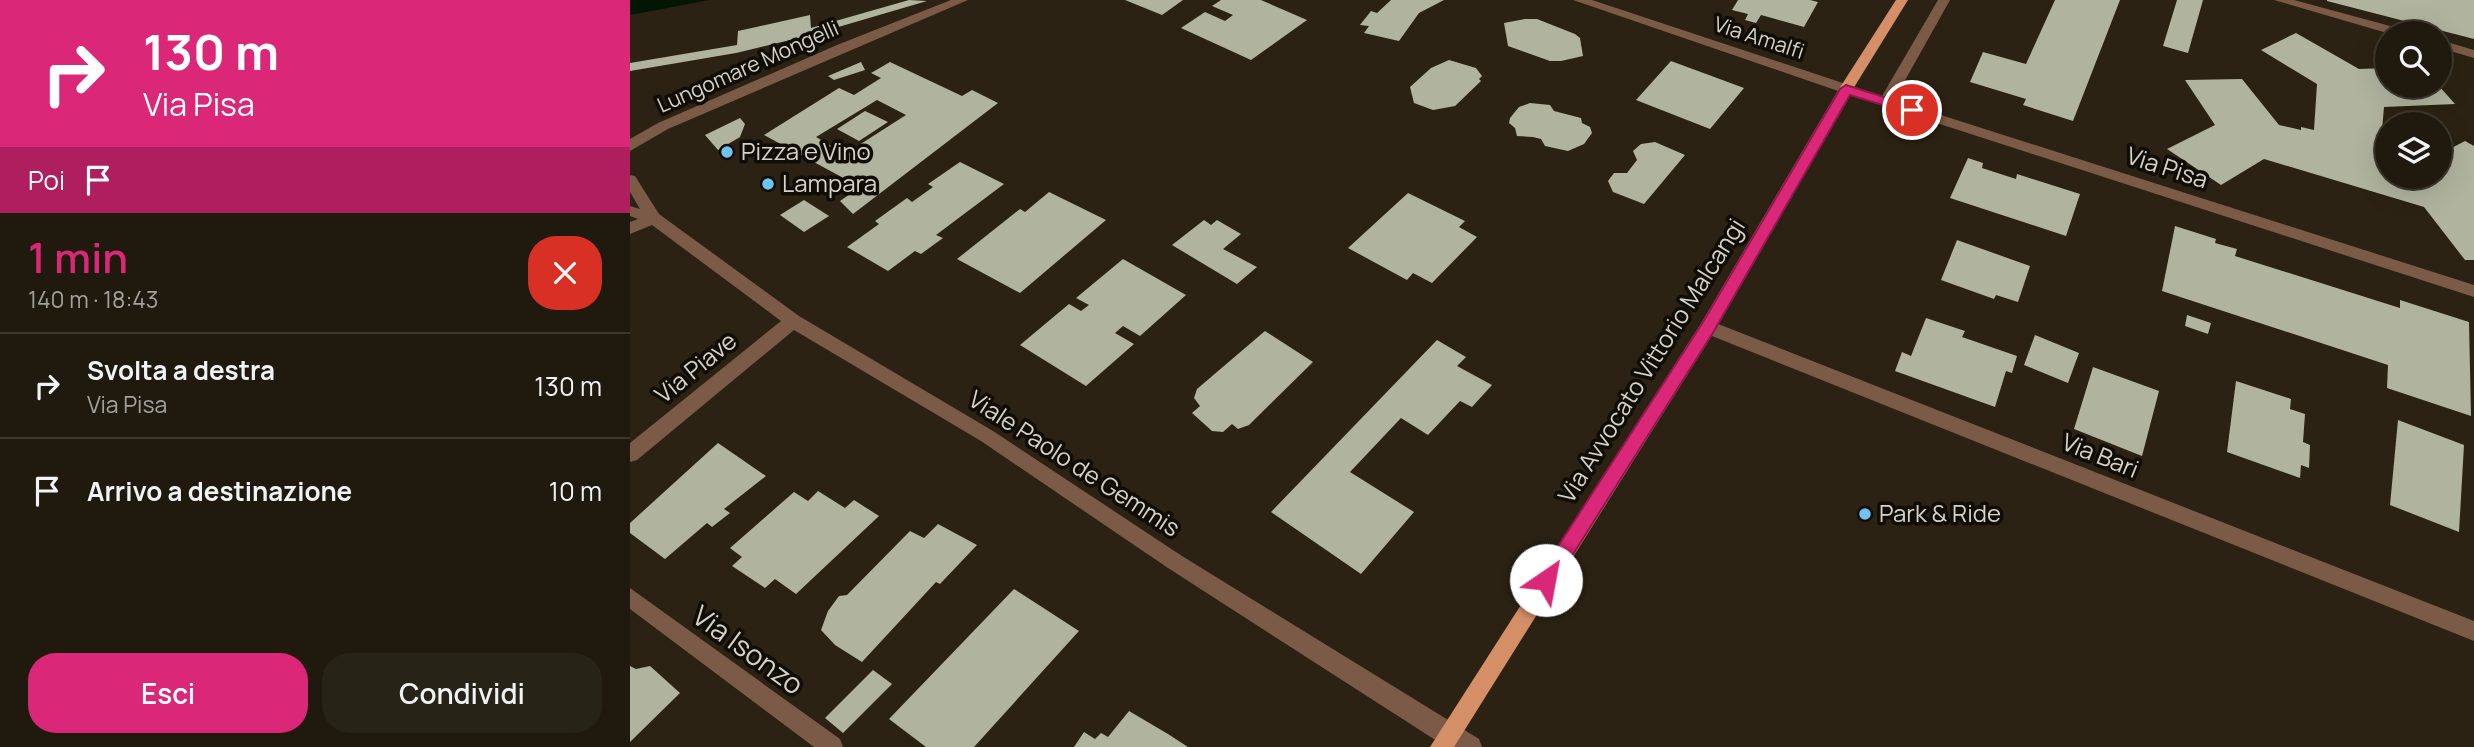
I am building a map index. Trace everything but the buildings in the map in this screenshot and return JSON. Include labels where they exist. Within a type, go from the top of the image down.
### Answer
[{"type":"main road","name":"Via Avvocato Vittorio Malcangi","points":[[1444,741],[1708,327],[1902,0]]},
{"type":"street","name":"Lungomare Mongelli","points":[[630,146],[663,126],[842,48],[962,0]]},
{"type":"street","points":[[1886,102],[1944,0]]},
{"type":"street","points":[[2280,0],[2375,26]]},
{"type":"street","name":"Via Amalfi","points":[[1586,1],[1851,82]]},
{"type":"street","points":[[2452,48],[2474,54]]},
{"type":"street","name":"Via Pisa","points":[[1851,82],[1886,102],[2474,291]]},
{"type":"street","points":[[630,180],[654,218]]},
{"type":"street","points":[[630,211],[654,218]]},
{"type":"street","points":[[630,228],[654,218]]},
{"type":"street","name":"Viale Paolo de Gemmis","points":[[654,218],[793,321],[987,436],[1444,741],[1471,747]]},
{"type":"street","name":"Via Piave","points":[[630,453],[793,321]]},
{"type":"street","name":"Via Bari","points":[[1708,327],[2474,631]]},
{"type":"street","name":"Via Isonzo","points":[[630,597],[832,747]]},
{"type":"shaded area","points":[[630,0],[709,0],[630,15]]},
{"type":"place","name":"Pizza e Vino","points":[[727,152]]},
{"type":"place","name":"Lampara","points":[[768,184]]},
{"type":"place","name":"Park & Ride","points":[[1865,514]]},
{"type":"route","points":[[1546,580],[1708,327],[1846,89],[1912,110]]}]
